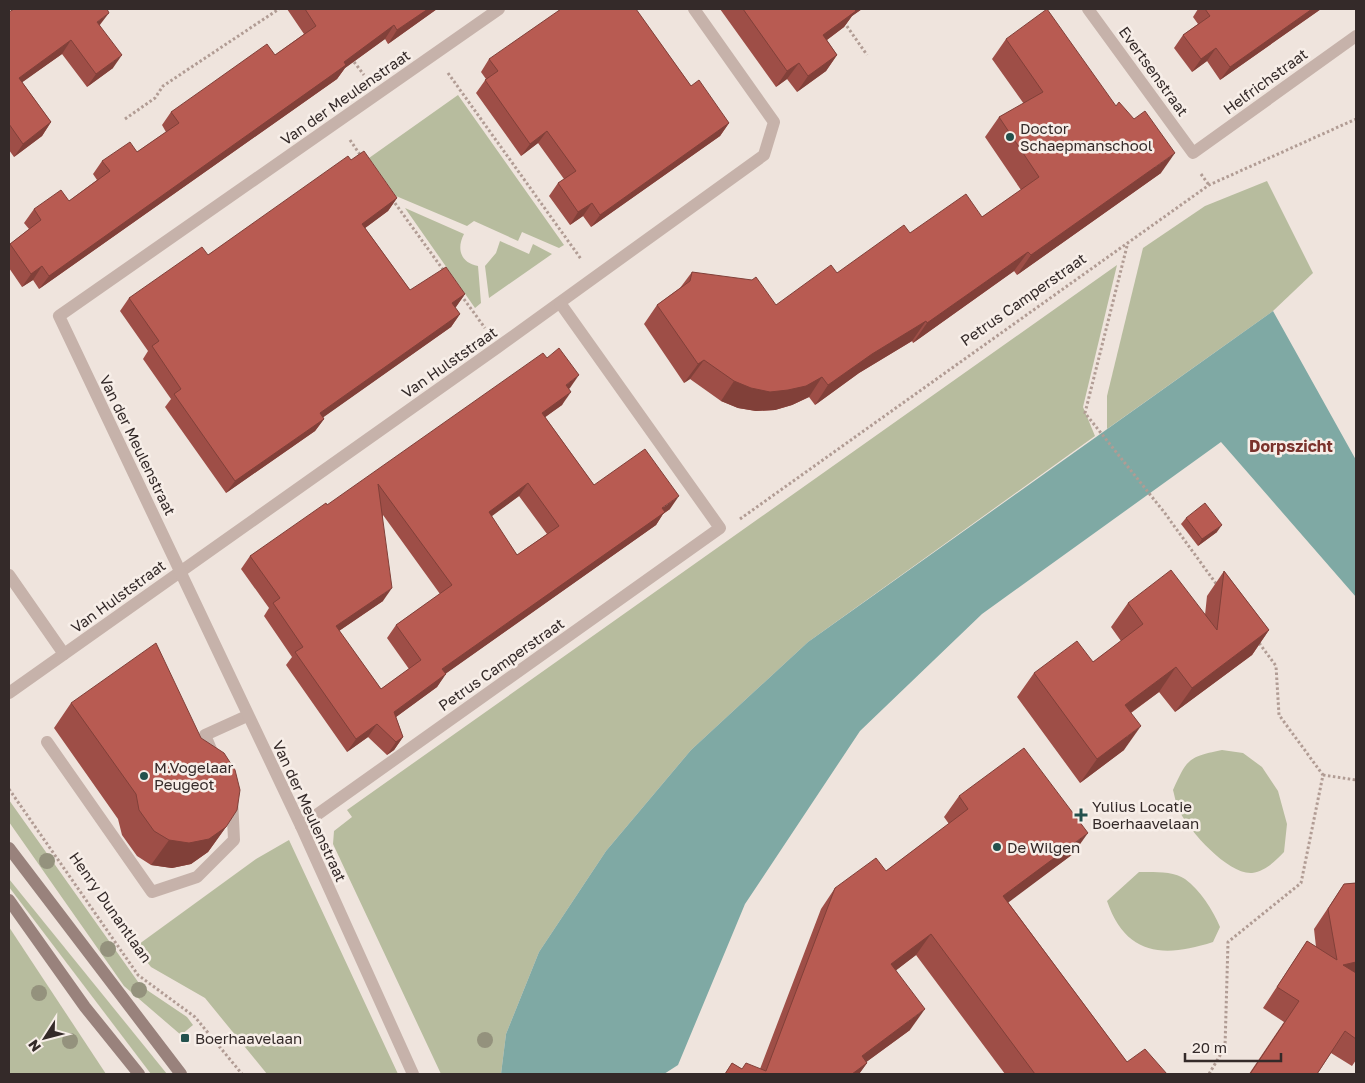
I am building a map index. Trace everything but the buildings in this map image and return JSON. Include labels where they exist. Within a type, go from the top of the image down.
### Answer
[{"type":"main road","points":[[9,848],[181,1074]]},
{"type":"main road","points":[[9,900],[84,1007],[139,1074]]},
{"type":"street","name":"Van der Meulenstraat","points":[[413,1074],[301,826],[247,716],[181,570],[59,316],[499,9]]},
{"type":"street","name":"Van Hulststraat","points":[[9,693],[560,303],[764,154],[774,122],[694,9]]},
{"type":"street","name":"Evertsenstraat","points":[[1088,9],[1193,153]]},
{"type":"street","name":"Helfrichstraat","points":[[1193,153],[1356,36]]},
{"type":"street","points":[[560,303],[720,528]]},
{"type":"street","name":"Petrus Camperstraat","points":[[301,826],[720,528]]},
{"type":"street","points":[[9,575],[64,654]]},
{"type":"street","points":[[219,768],[205,735],[247,716]]},
{"type":"street","points":[[46,742],[152,892],[198,877],[234,840],[233,801],[226,784]]},
{"type":"path","points":[[125,119],[155,98],[163,86],[279,9]]},
{"type":"path","points":[[840,16],[867,55]]},
{"type":"path","points":[[435,54],[594,278]]},
{"type":"path","points":[[350,55],[377,94]]},
{"type":"path","name":"Petrus Camperstraat","points":[[720,528],[733,524],[1127,246],[1209,185],[1356,119]]},
{"type":"path","points":[[337,122],[366,162]]},
{"type":"path","points":[[389,194],[446,275]]},
{"type":"path","points":[[1127,246],[1085,413],[1164,512],[1220,589]]},
{"type":"path","points":[[458,291],[498,347]]},
{"type":"path","points":[[1254,635],[1276,666],[1279,715],[1323,775],[1356,780]]},
{"type":"path","points":[[1209,1074],[1225,1047],[1228,942],[1301,883],[1323,775]]},
{"type":"path","name":"Henry Dunantlaan","points":[[9,789],[138,975],[195,1017],[242,1074]]},
{"type":"green space","points":[[458,95],[564,245],[559,248],[522,232],[518,241],[474,221],[467,226],[396,196],[369,158]]},
{"type":"green space","points":[[1267,181],[1313,273],[1273,311],[1107,429],[1107,396],[1143,248],[1205,206]]},
{"type":"green space","points":[[405,208],[464,234],[460,250],[464,259],[478,266],[481,303],[475,308]]},
{"type":"green space","points":[[500,241],[529,254],[533,244],[552,254],[489,298],[485,266],[496,253]]},
{"type":"green space","points":[[1117,265],[1083,407],[1095,436],[808,642],[691,750],[606,851],[539,952],[506,1034],[501,1074],[441,1074],[333,844],[334,831],[352,817],[347,810]]},
{"type":"green space","points":[[1222,750],[1243,753],[1262,767],[1278,791],[1287,824],[1284,852],[1270,865],[1257,872],[1243,872],[1232,867],[1211,851],[1192,830],[1177,804],[1173,790],[1190,761],[1202,755]]},
{"type":"green space","points":[[9,800],[141,986],[187,1017],[193,1025],[181,1035],[124,986],[9,822]]},
{"type":"green space","points":[[289,840],[398,1074],[267,1074],[205,998],[151,967],[135,947],[256,859]]},
{"type":"green space","points":[[1139,872],[1163,872],[1180,876],[1191,884],[1206,901],[1220,927],[1213,942],[1195,947],[1163,951],[1149,948],[1136,942],[1125,933],[1115,919],[1107,901]]},
{"type":"green space","points":[[9,879],[167,1074],[151,1074],[9,887]]},
{"type":"green space","points":[[9,927],[106,1074],[9,1074]]},
{"type":"water","points":[[1273,311],[1356,460],[1356,597],[1221,442],[982,614],[860,731],[745,904],[678,1065],[664,1074],[501,1074],[506,1034],[539,952],[606,851],[691,750],[808,642]]},
{"type":"place","name":"Doctor Schaepmanschool","points":[[1010,137]]},
{"type":"place","name":"M.Vogelaar Peugeot","points":[[144,776]]},
{"type":"place","name":"Yulius Locatie Boerhaavelaan","points":[[1081,815]]},
{"type":"place","name":"De Wilgen","points":[[997,847]]},
{"type":"place","name":"Boerhaavelaan","points":[[185,1038]]},
{"type":"district","name":"Dorpszicht","points":[[1291,446]]}]
